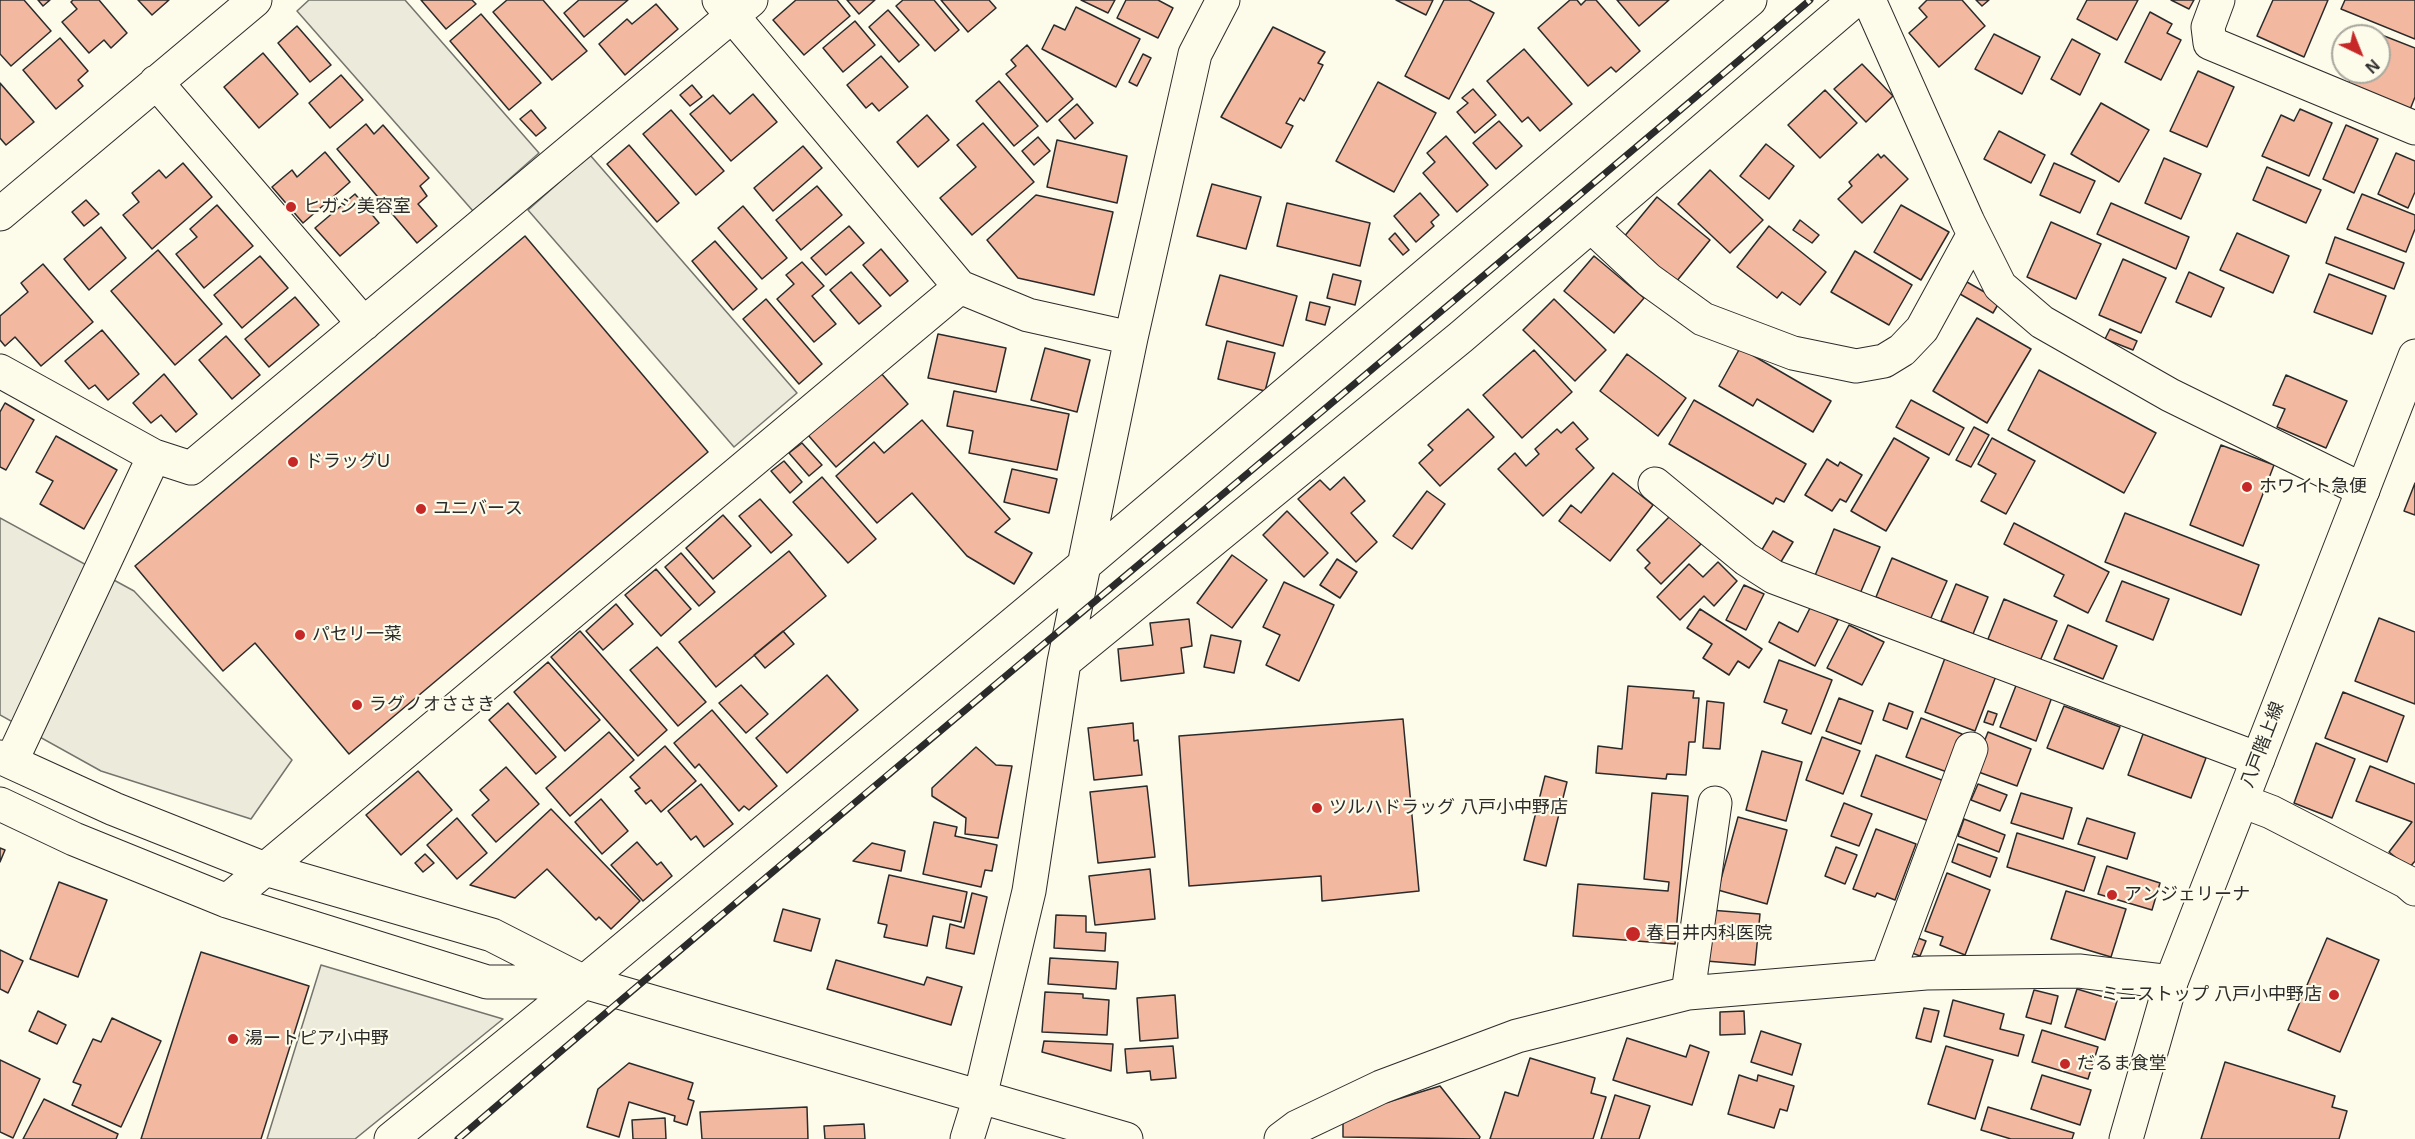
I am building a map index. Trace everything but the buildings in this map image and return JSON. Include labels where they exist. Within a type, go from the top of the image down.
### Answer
[{"type":"street","points":[[0,214],[255,0]]},
{"type":"street","points":[[967,1139],[980,1097],[1029,891],[1064,662],[1131,338],[1195,54],[1223,0]]},
{"type":"street","points":[[391,1139],[584,982],[1084,565],[1750,0]]},
{"type":"street","points":[[1064,662],[1461,338],[1854,0]]},
{"type":"street","points":[[1869,0],[1974,234],[2000,286],[2042,322],[2170,395],[2363,490]]},
{"type":"street","points":[[2218,0],[2208,27],[2210,43],[2415,128]]},
{"type":"street","points":[[0,371],[154,456],[191,468],[364,324],[734,5],[960,286],[1028,315],[1131,338]]},
{"type":"street","points":[[156,82],[364,324]]},
{"type":"street","points":[[1591,226],[1649,280],[1703,319],[1793,353],[1856,366],[1884,362],[1902,350],[1922,328],[1974,234]]},
{"type":"street","points":[[227,901],[960,286]]},
{"type":"street","name":"八戸階上線","points":[[2126,1139],[2171,982],[2415,356]]},
{"type":"street","points":[[154,456],[6,759],[114,809],[265,869],[492,935],[584,982],[1126,1139]]},
{"type":"street","points":[[1655,484],[1746,559],[1774,577],[2258,759]]},
{"type":"street","points":[[1887,976],[1971,749]]},
{"type":"street","points":[[2242,801],[2271,812],[2412,882]]},
{"type":"street","points":[[1688,993],[1715,803]]},
{"type":"street","points":[[0,804],[74,839],[227,901],[487,982],[584,982]]},
{"type":"street","points":[[1281,1139],[1297,1126],[1382,1088],[1517,1036],[1688,993],[1887,976],[2079,971],[2171,982]]},
{"type":"shaded area","points":[[309,0],[405,0],[539,153],[473,211],[297,11]]},
{"type":"shaded area","points":[[590,155],[797,393],[734,447],[528,210]]},
{"type":"shaded area","points":[[0,518],[134,591],[292,760],[251,819],[101,771],[0,715]]},
{"type":"shaded area","points":[[321,965],[503,1019],[355,1139],[267,1139]]},
{"type":"railway","points":[[458,1139],[1810,0]]},
{"type":"place","name":"ヒガシ美容室","points":[[291,207]]},
{"type":"place","name":"ドラッグU","points":[[293,462]]},
{"type":"place","name":"ホワイト急便","points":[[2247,487]]},
{"type":"place","name":"ユニバース","points":[[421,509]]},
{"type":"place","name":"パセリ一菜","points":[[300,635]]},
{"type":"place","name":"ラグノオささき","points":[[357,705]]},
{"type":"place","name":"ツルハドラッグ 八戸小中野店","points":[[1317,808]]},
{"type":"place","name":"アンジェリーナ","points":[[2112,895]]},
{"type":"place","name":"春日井内科医院","points":[[1633,934]]},
{"type":"place","name":"ミニストップ 八戸小中野店","points":[[2334,995]]},
{"type":"place","name":"湯ートピア小中野","points":[[233,1039]]},
{"type":"place","name":"だるま食堂","points":[[2065,1064]]}]
